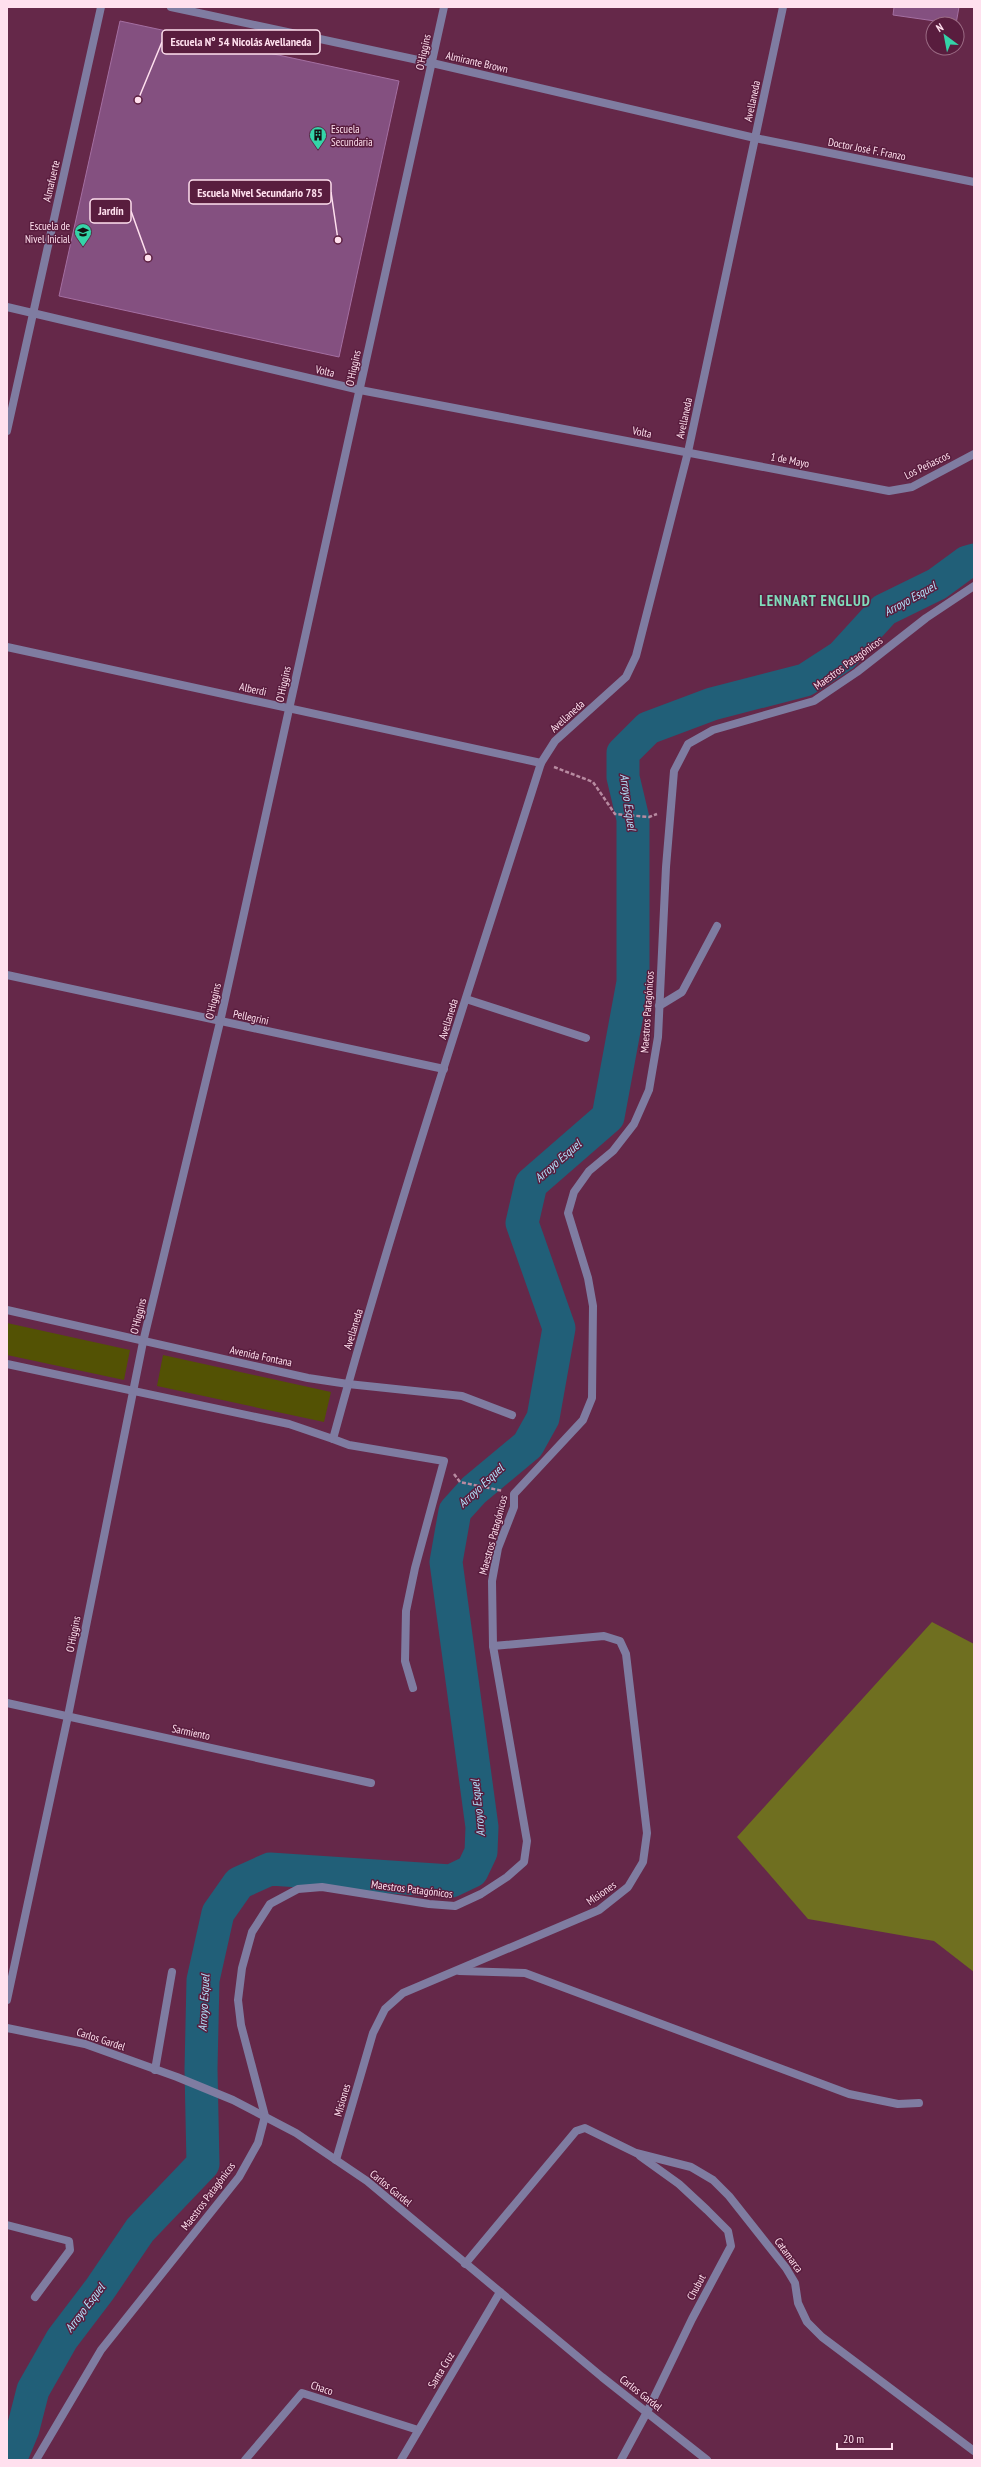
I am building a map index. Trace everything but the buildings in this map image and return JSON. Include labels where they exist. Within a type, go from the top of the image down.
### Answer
[{"type":"street","name":"Almafuerte","points":[[7,431],[101,7]]},
{"type":"street","name":"Almirante Brown","points":[[171,7],[432,63],[755,138]]},
{"type":"street","name":"O'Higgins","points":[[7,2000],[68,1716],[143,1342],[220,1022],[444,7]]},
{"type":"street","name":"Avellaneda","points":[[333,1439],[348,1384],[444,1069],[541,762],[555,741],[626,677],[636,656],[688,452],[783,7]]},
{"type":"street","name":"Doctor José F. Franzo","points":[[755,138],[974,182]]},
{"type":"street","name":"Volta","points":[[7,307],[360,390],[688,452]]},
{"type":"street","name":"1 de Mayo","points":[[688,452],[889,490]]},
{"type":"street","name":"Los Peñascos","points":[[889,490],[912,487],[974,454]]},
{"type":"street","name":"Maestros Patagónicos","points":[[36,2460],[101,2350],[239,2177],[258,2143],[265,2116],[241,2026],[238,2000],[242,1968],[252,1932],[270,1904],[298,1889],[322,1887],[429,1904],[455,1906],[482,1894],[507,1877],[524,1862],[527,1841],[493,1646],[492,1581],[498,1548],[514,1507],[514,1494],[583,1420],[592,1398],[593,1306],[588,1278],[568,1213],[574,1192],[589,1171],[613,1151],[634,1124],[649,1090],[658,1037],[669,811],[674,771],[688,744],[713,730],[814,701],[857,672],[926,618],[974,586]]},
{"type":"street","name":"Alberdi","points":[[7,648],[541,762]]},
{"type":"street","points":[[660,1006],[682,992],[717,926]]},
{"type":"street","name":"Pellegrini","points":[[7,975],[444,1069]]},
{"type":"street","points":[[466,999],[586,1038]]},
{"type":"street","name":"Avenida Fontana","points":[[7,1310],[143,1342],[308,1378],[348,1384],[462,1396],[512,1415]]},
{"type":"street","points":[[7,1364],[289,1424],[349,1445],[444,1461],[414,1568],[406,1611],[405,1661],[413,1688]]},
{"type":"street","name":"Misiones","points":[[336,2160],[373,2033],[384,2008],[403,1993],[600,1910],[628,1887],[643,1862],[647,1832],[626,1654],[620,1641],[604,1636],[493,1646]]},
{"type":"street","name":"Sarmiento","points":[[7,1703],[371,1783]]},
{"type":"street","points":[[456,1971],[525,1973],[849,2094],[898,2104],[919,2103]]},
{"type":"street","points":[[155,2070],[172,1972]]},
{"type":"street","name":"Carlos Gardel","points":[[7,2028],[85,2044],[177,2077],[233,2100],[296,2133],[367,2181],[602,2377],[707,2460]]},
{"type":"street","name":"Catamarca","points":[[465,2264],[576,2131],[585,2128],[636,2153],[691,2167],[713,2180],[729,2196],[786,2268],[795,2283],[798,2303],[806,2322],[822,2338],[974,2451]]},
{"type":"street","name":"Chubut","points":[[620,2460],[647,2412],[692,2319],[731,2246],[728,2231],[707,2210],[679,2184],[636,2153]]},
{"type":"street","points":[[7,2225],[69,2241],[70,2250],[35,2298]]},
{"type":"street","name":"Santa Cruz","points":[[401,2460],[500,2292]]},
{"type":"street","name":"Chaco","points":[[245,2460],[302,2393],[418,2430]]},
{"type":"path","points":[[541,762],[593,782],[615,814],[649,817]]},
{"type":"path","points":[[460,1482],[497,1489]]},
{"type":"shaded area","points":[[7,1323],[130,1350],[124,1380],[7,1355]]},
{"type":"shaded area","points":[[163,1355],[331,1392],[324,1422],[157,1386]]},
{"type":"shaded area","points":[[932,1622],[974,1644],[974,1972],[934,1941],[808,1919],[737,1837]]},
{"type":"waterway","name":"Arroyo Esquel","points":[[10,2460],[23,2429],[33,2390],[62,2339],[100,2289],[140,2230],[203,2164],[201,2069],[203,1980],[218,1913],[239,1883],[270,1869],[451,1881],[472,1871],[481,1852],[482,1827],[446,1562],[455,1511],[474,1490],[528,1445],[543,1418],[559,1328],[522,1223],[531,1184],[608,1117],[633,982],[633,819],[623,777],[623,753],[648,728],[712,704],[805,680],[842,656],[884,610],[937,584],[967,562],[974,560]]},
{"type":"place","name":"Escuela Nº 54 Nicolás Avellaneda","points":[[138,100]]},
{"type":"place","name":"Escuela Secundaria","points":[[318,150]]},
{"type":"place","name":"Escuela Nivel Secundario 785","points":[[338,240]]},
{"type":"place","name":"Escuela de Nivel Inicial","points":[[83,247]]},
{"type":"place","name":"Jardín","points":[[148,258]]},
{"type":"district","name":"LENNART ENGLUD","points":[[815,601]]}]
